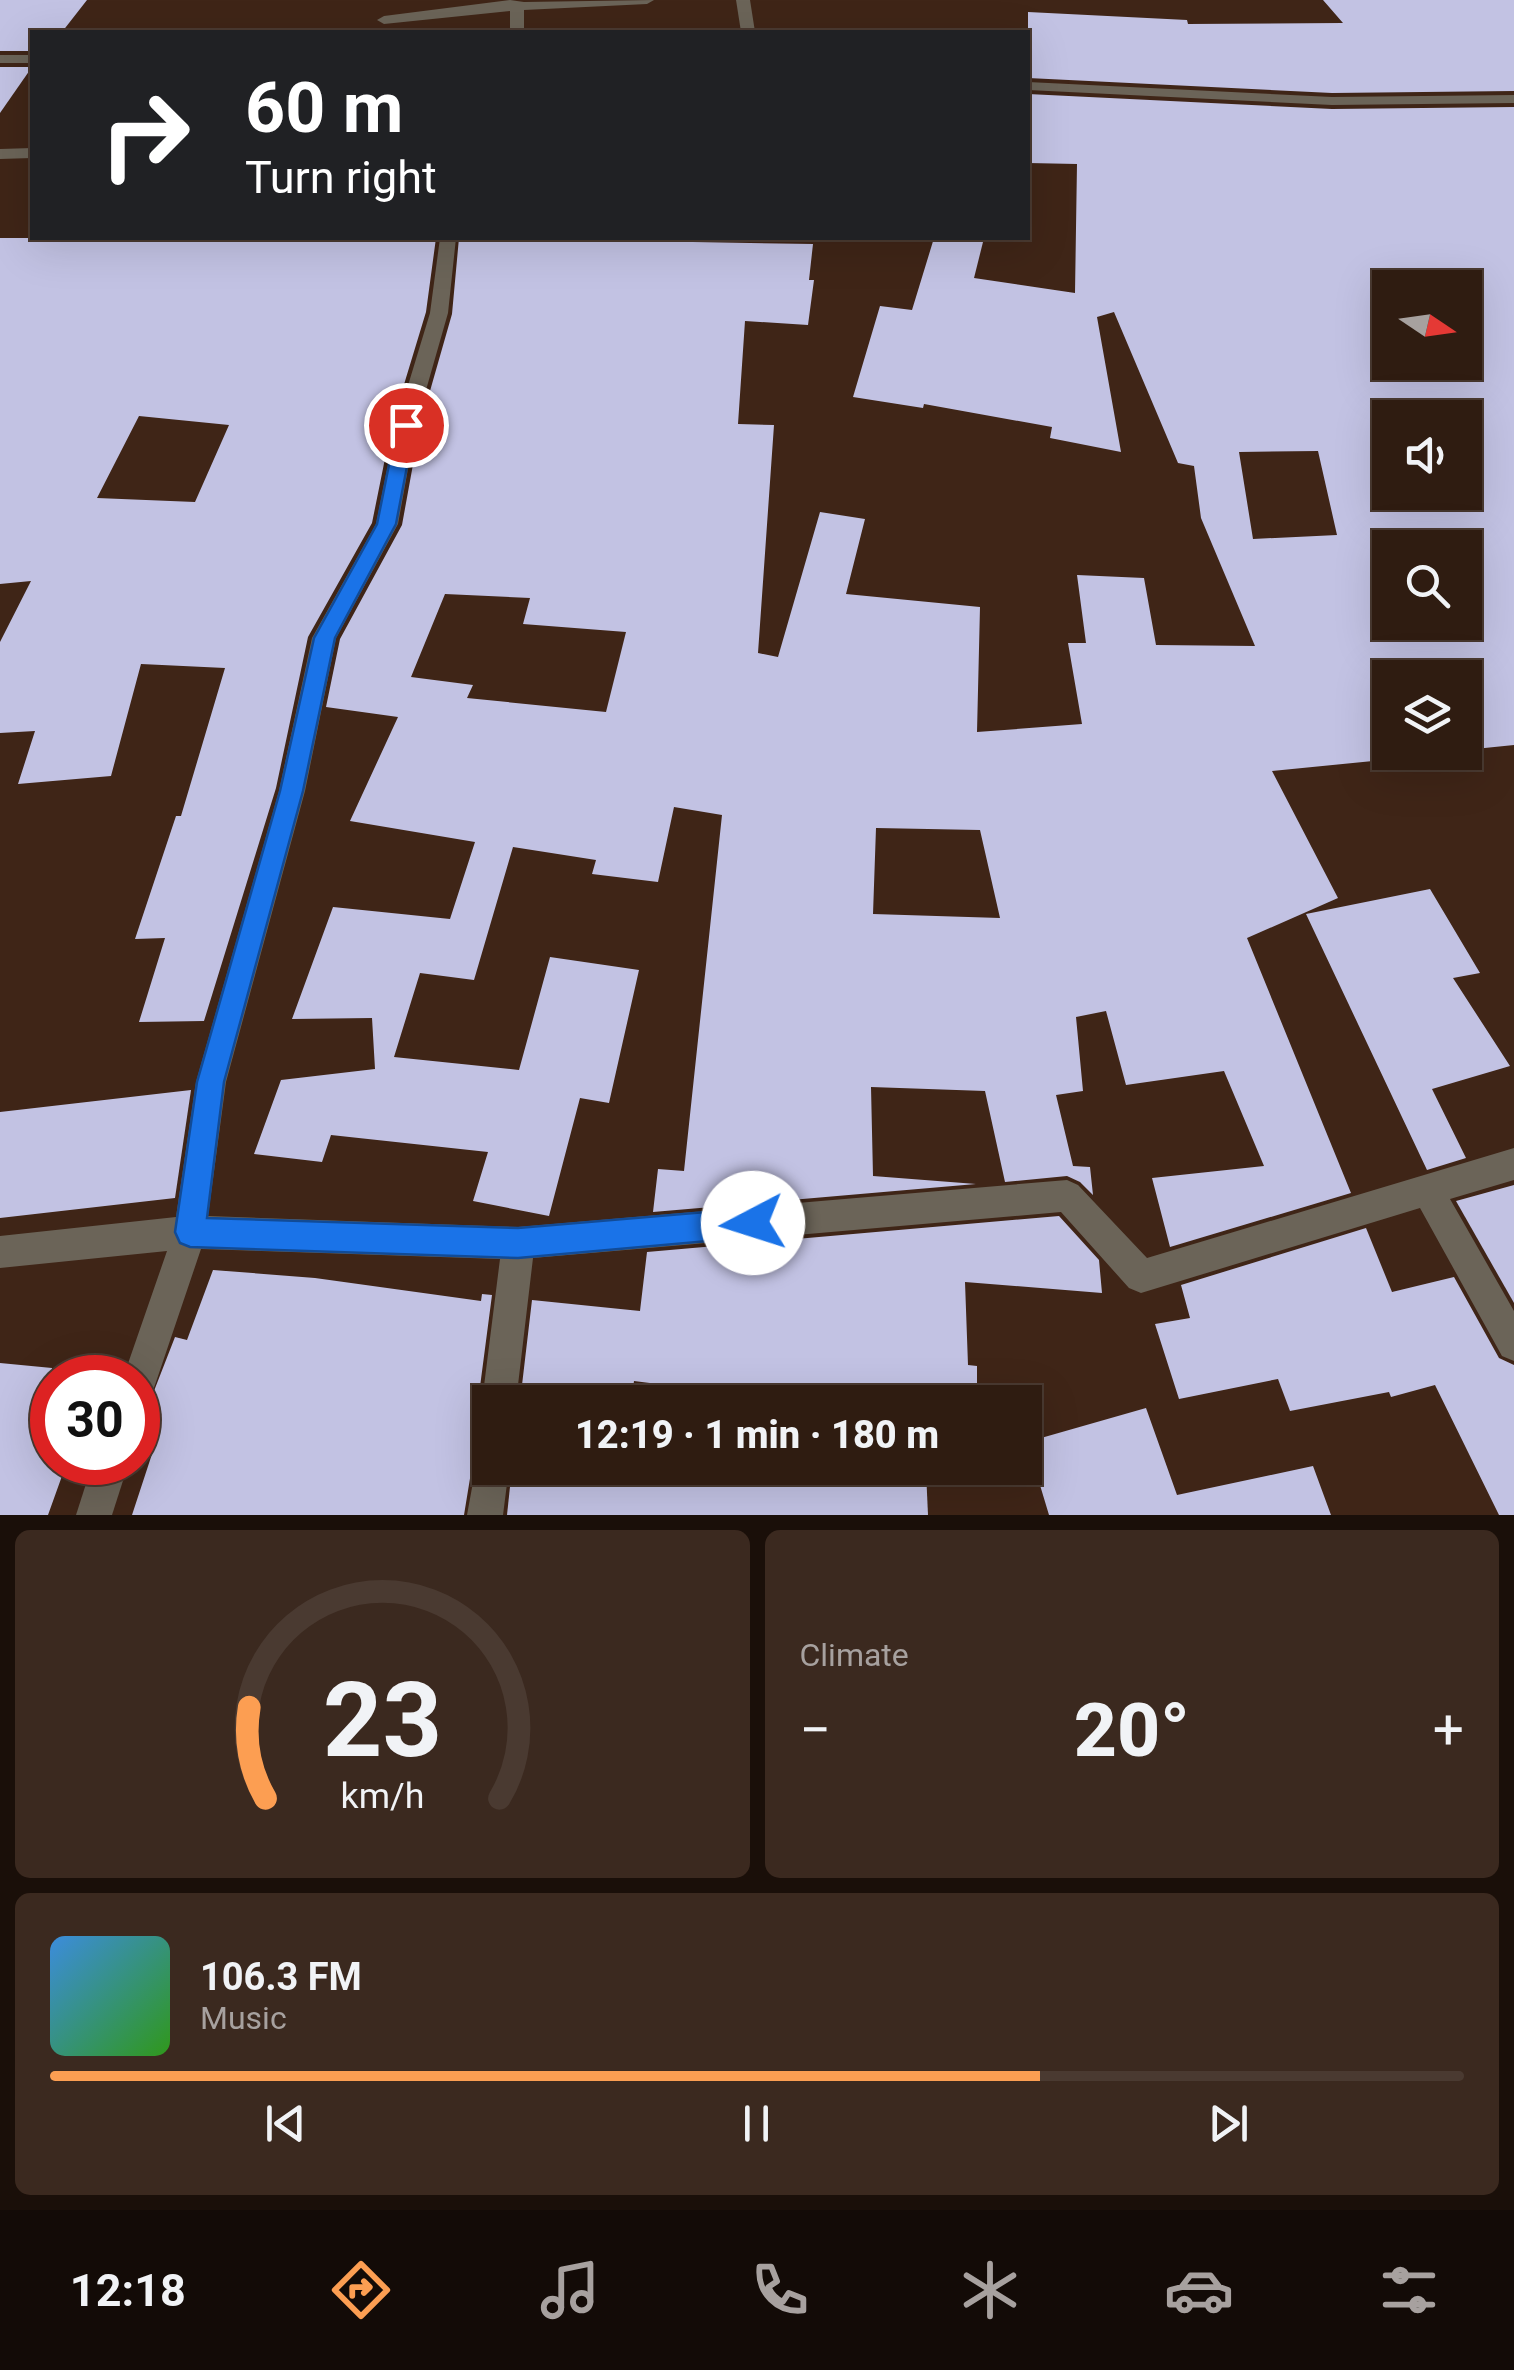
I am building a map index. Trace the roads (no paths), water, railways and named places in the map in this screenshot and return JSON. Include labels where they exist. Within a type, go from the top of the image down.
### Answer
[{"type":"street","points":[[385,0],[384,26],[517,3],[647,0]]},
{"type":"street","points":[[743,0],[748,30]]},
{"type":"street","points":[[517,3],[517,30]]},
{"type":"street","points":[[0,58],[30,59]]},
{"type":"street","points":[[1030,86],[1332,101],[1514,98]]},
{"type":"street","points":[[0,154],[30,152]]},
{"type":"street","points":[[148,1355],[190,1232],[211,1082],[292,791],[324,638],[386,524],[406,425],[439,313],[448,240]]},
{"type":"street","points":[[0,1252],[190,1232],[518,1243],[1067,1196],[1141,1276],[1514,1164]]},
{"type":"street","points":[[1426,1190],[1514,1344]]},
{"type":"street","points":[[501,1385],[518,1243]]},
{"type":"street","points":[[94,1515],[104,1485]]},
{"type":"street","points":[[485,1515],[489,1485]]}]
